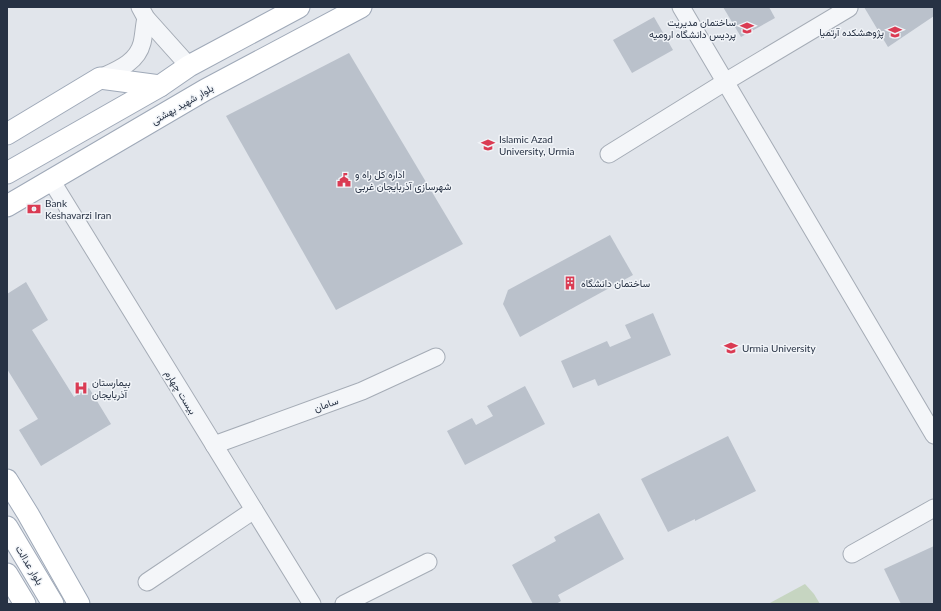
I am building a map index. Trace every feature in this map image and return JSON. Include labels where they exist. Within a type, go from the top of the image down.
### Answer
[{"type":"main road","points":[[7,174],[160,86],[189,66],[300,7]]},
{"type":"main road","name":"بلوار شهید بهشتی","points":[[7,206],[205,90],[361,7]]},
{"type":"main road","points":[[189,66],[205,90]]},
{"type":"main road","points":[[7,134],[100,78],[160,86]]},
{"type":"main road","points":[[7,480],[79,604]]},
{"type":"main road","name":"بلوار عدالت","points":[[7,527],[53,604]]},
{"type":"main road","points":[[7,574],[25,604]]},
{"type":"street","points":[[681,7],[934,435]]},
{"type":"street","points":[[609,154],[725,82],[849,8]]},
{"type":"street","points":[[143,12],[189,66]]},
{"type":"street","points":[[100,78],[120,69],[137,55],[142,44],[143,12]]},
{"type":"street","name":"بیست چهارم","points":[[51,180],[312,604]]},
{"type":"street","name":"سامان","points":[[214,445],[362,391],[436,357]]},
{"type":"street","points":[[852,554],[934,508]]},
{"type":"street","points":[[147,582],[254,510]]},
{"type":"street","points":[[344,604],[428,562]]},
{"type":"green space","points":[[805,584],[820,604],[768,604]]},
{"type":"building","name":"ساختمان مدیریت پردیس دانشگاه ارومیه","points":[[723,7],[769,7],[775,18],[741,37]]},
{"type":"building","name":"پژوهشکده آرتمیا","points":[[864,7],[934,7],[934,16],[888,47]]},
{"type":"building","points":[[654,17],[673,50],[632,73],[613,40]]},
{"type":"building","name":"اداره کل راه و شهرسازی آذربایجان غربی","points":[[349,53],[463,244],[336,310],[226,116]]},
{"type":"building","name":"ساختمان دانشگاه","points":[[610,235],[633,275],[520,337],[503,304],[508,290]]},
{"type":"building","name":"بیمارستان آذربایجان","points":[[26,282],[48,320],[32,330],[74,397],[89,388],[111,424],[41,466],[19,430],[38,419],[7,369],[7,294]]},
{"type":"building","points":[[653,313],[671,355],[598,386],[595,379],[573,388],[561,361],[607,341],[610,347],[631,338],[625,325]]},
{"type":"building","points":[[525,386],[545,424],[465,465],[447,431],[472,418],[476,425],[493,416],[487,406]]},
{"type":"building","points":[[728,436],[756,491],[695,521],[695,519],[668,532],[641,479]]},
{"type":"building","points":[[599,513],[624,559],[558,595],[561,601],[556,604],[533,604],[512,565],[556,541],[554,537]]},
{"type":"building","points":[[934,546],[934,604],[901,604],[884,569]]},
{"type":"place","name":"ساختمان مدیریت پردیس دانشگاه ارومیه","points":[[747,28]]},
{"type":"place","name":"پژوهشکده آرتمیا","points":[[895,32]]},
{"type":"place","name":"Islamic Azad University, Urmia","points":[[488,145]]},
{"type":"place","name":"اداره کل راه و شهرسازی آذربایجان غربی","points":[[344,180]]},
{"type":"place","name":"Bank Keshavarzi Iran","points":[[34,209]]},
{"type":"place","name":"ساختمان دانشگاه","points":[[570,283]]},
{"type":"place","name":"Urmia University","points":[[731,348]]},
{"type":"place","name":"بیمارستان آذربایجان","points":[[81,388]]}]
